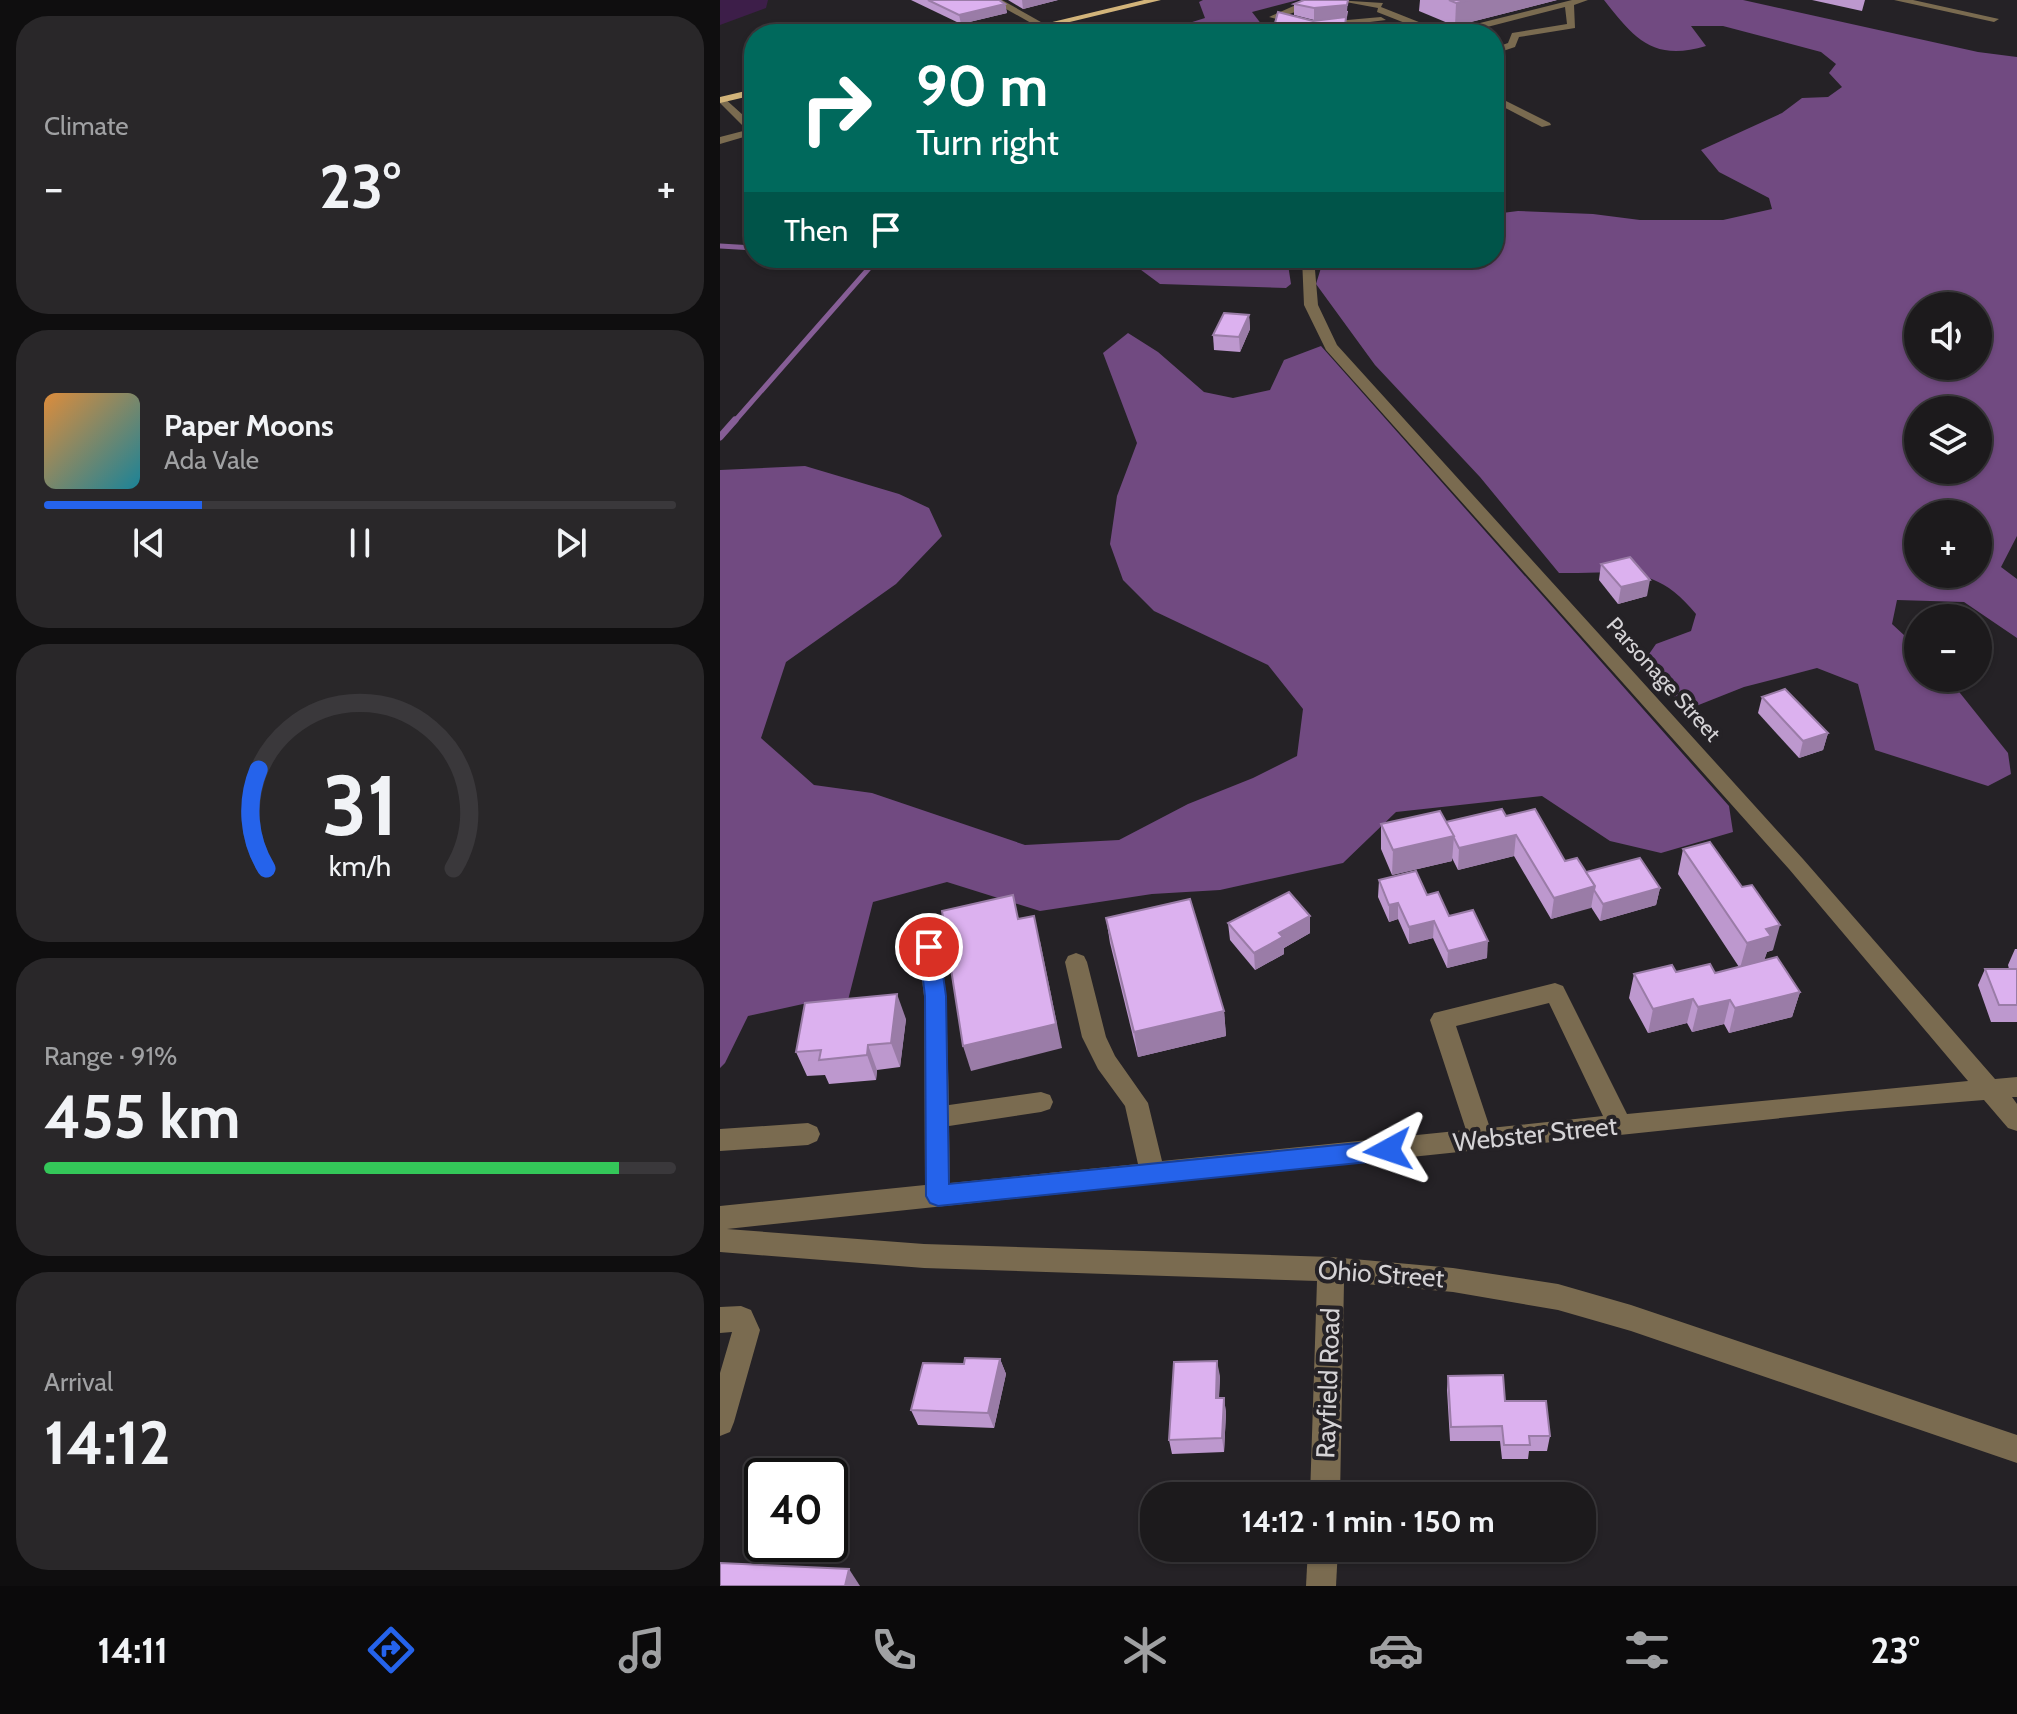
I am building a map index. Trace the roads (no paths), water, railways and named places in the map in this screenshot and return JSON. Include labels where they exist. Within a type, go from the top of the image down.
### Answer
[{"type":"main road","points":[[1052,24],[1156,0]]},
{"type":"main road","points":[[721,100],[744,94]]},
{"type":"street","points":[[995,0],[1039,24]]},
{"type":"street","points":[[1301,24],[1274,17],[1323,0]]},
{"type":"street","points":[[1340,0],[1380,9],[1417,24]]},
{"type":"street","points":[[1488,24],[1583,0]]},
{"type":"street","points":[[1899,0],[1994,19]]},
{"type":"street","points":[[1504,48],[1512,45],[1515,35],[1572,26],[1569,4]]},
{"type":"street","points":[[1310,24],[1380,9]]},
{"type":"street","points":[[721,100],[744,122]]},
{"type":"street","points":[[1504,103],[1546,125]]},
{"type":"street","points":[[720,141],[744,134]]},
{"type":"street","name":"Parsonage Street","points":[[1308,268],[1307,299],[1313,319],[1331,347],[1627,674],[2017,1121]]},
{"type":"street","points":[[926,922],[935,996],[938,1196]]},
{"type":"street","points":[[1076,962],[1094,1037],[1106,1062],[1136,1103],[1152,1172]]},
{"type":"street","points":[[1482,1140],[1442,1020],[1555,992],[1620,1125]]},
{"type":"street","name":"Webster Street","points":[[720,1218],[2017,1087]]},
{"type":"street","points":[[939,1117],[1041,1102]]},
{"type":"street","points":[[720,1140],[808,1134]]},
{"type":"street","name":"Ohio Street","points":[[720,1240],[924,1256],[1331,1269],[1453,1280],[1558,1297],[1631,1318],[2017,1449]]},
{"type":"street","name":"Rayfield Road","points":[[1325,1482],[1331,1269]]},
{"type":"street","points":[[720,1320],[741,1319],[746,1330],[720,1422]]},
{"type":"street","points":[[1321,1586],[1322,1562]]},
{"type":"waterway","points":[[720,246],[744,247]]},
{"type":"waterway","points":[[734,422],[869,268]]},
{"type":"waterway","points":[[720,437],[735,420]]}]
